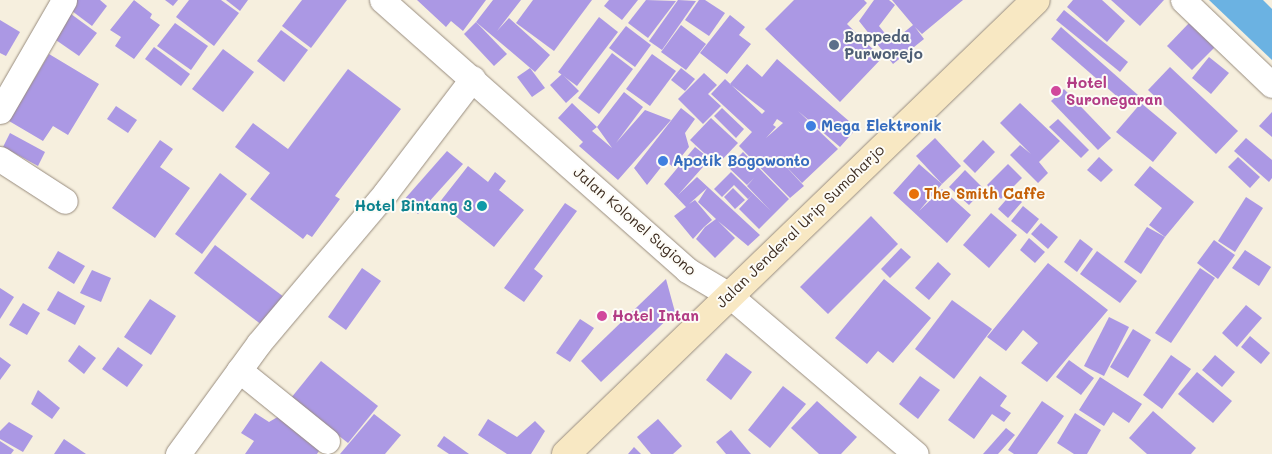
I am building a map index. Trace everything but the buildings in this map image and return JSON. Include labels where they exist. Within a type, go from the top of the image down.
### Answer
[{"type":"main road","name":"Jalan Jenderal Urip Sumoharjo","points":[[566,454],[1036,0]]},
{"type":"street","points":[[0,111],[64,0]]},
{"type":"street","name":"Jalan Kolonel Sugiono","points":[[382,0],[473,78],[687,270],[729,295],[916,454]]},
{"type":"street","points":[[1183,0],[1272,85]]},
{"type":"street","points":[[178,454],[239,370],[386,192],[473,78]]},
{"type":"street","points":[[0,159],[65,201]]},
{"type":"street","points":[[239,370],[327,441]]},
{"type":"water","points":[[1209,0],[1263,0],[1272,9],[1272,60]]},
{"type":"place","name":"Bappeda Purworejo","points":[[834,45]]},
{"type":"place","name":"Hotel Suronegaran","points":[[1056,91]]},
{"type":"place","name":"Mega Elektronik","points":[[811,126]]},
{"type":"place","name":"Apotik Bogowonto","points":[[663,161]]},
{"type":"place","name":"The Smith Caffe","points":[[914,194]]},
{"type":"place","name":"Hotel Bintang 3","points":[[482,206]]},
{"type":"place","name":"Hotel Intan","points":[[602,316]]}]
